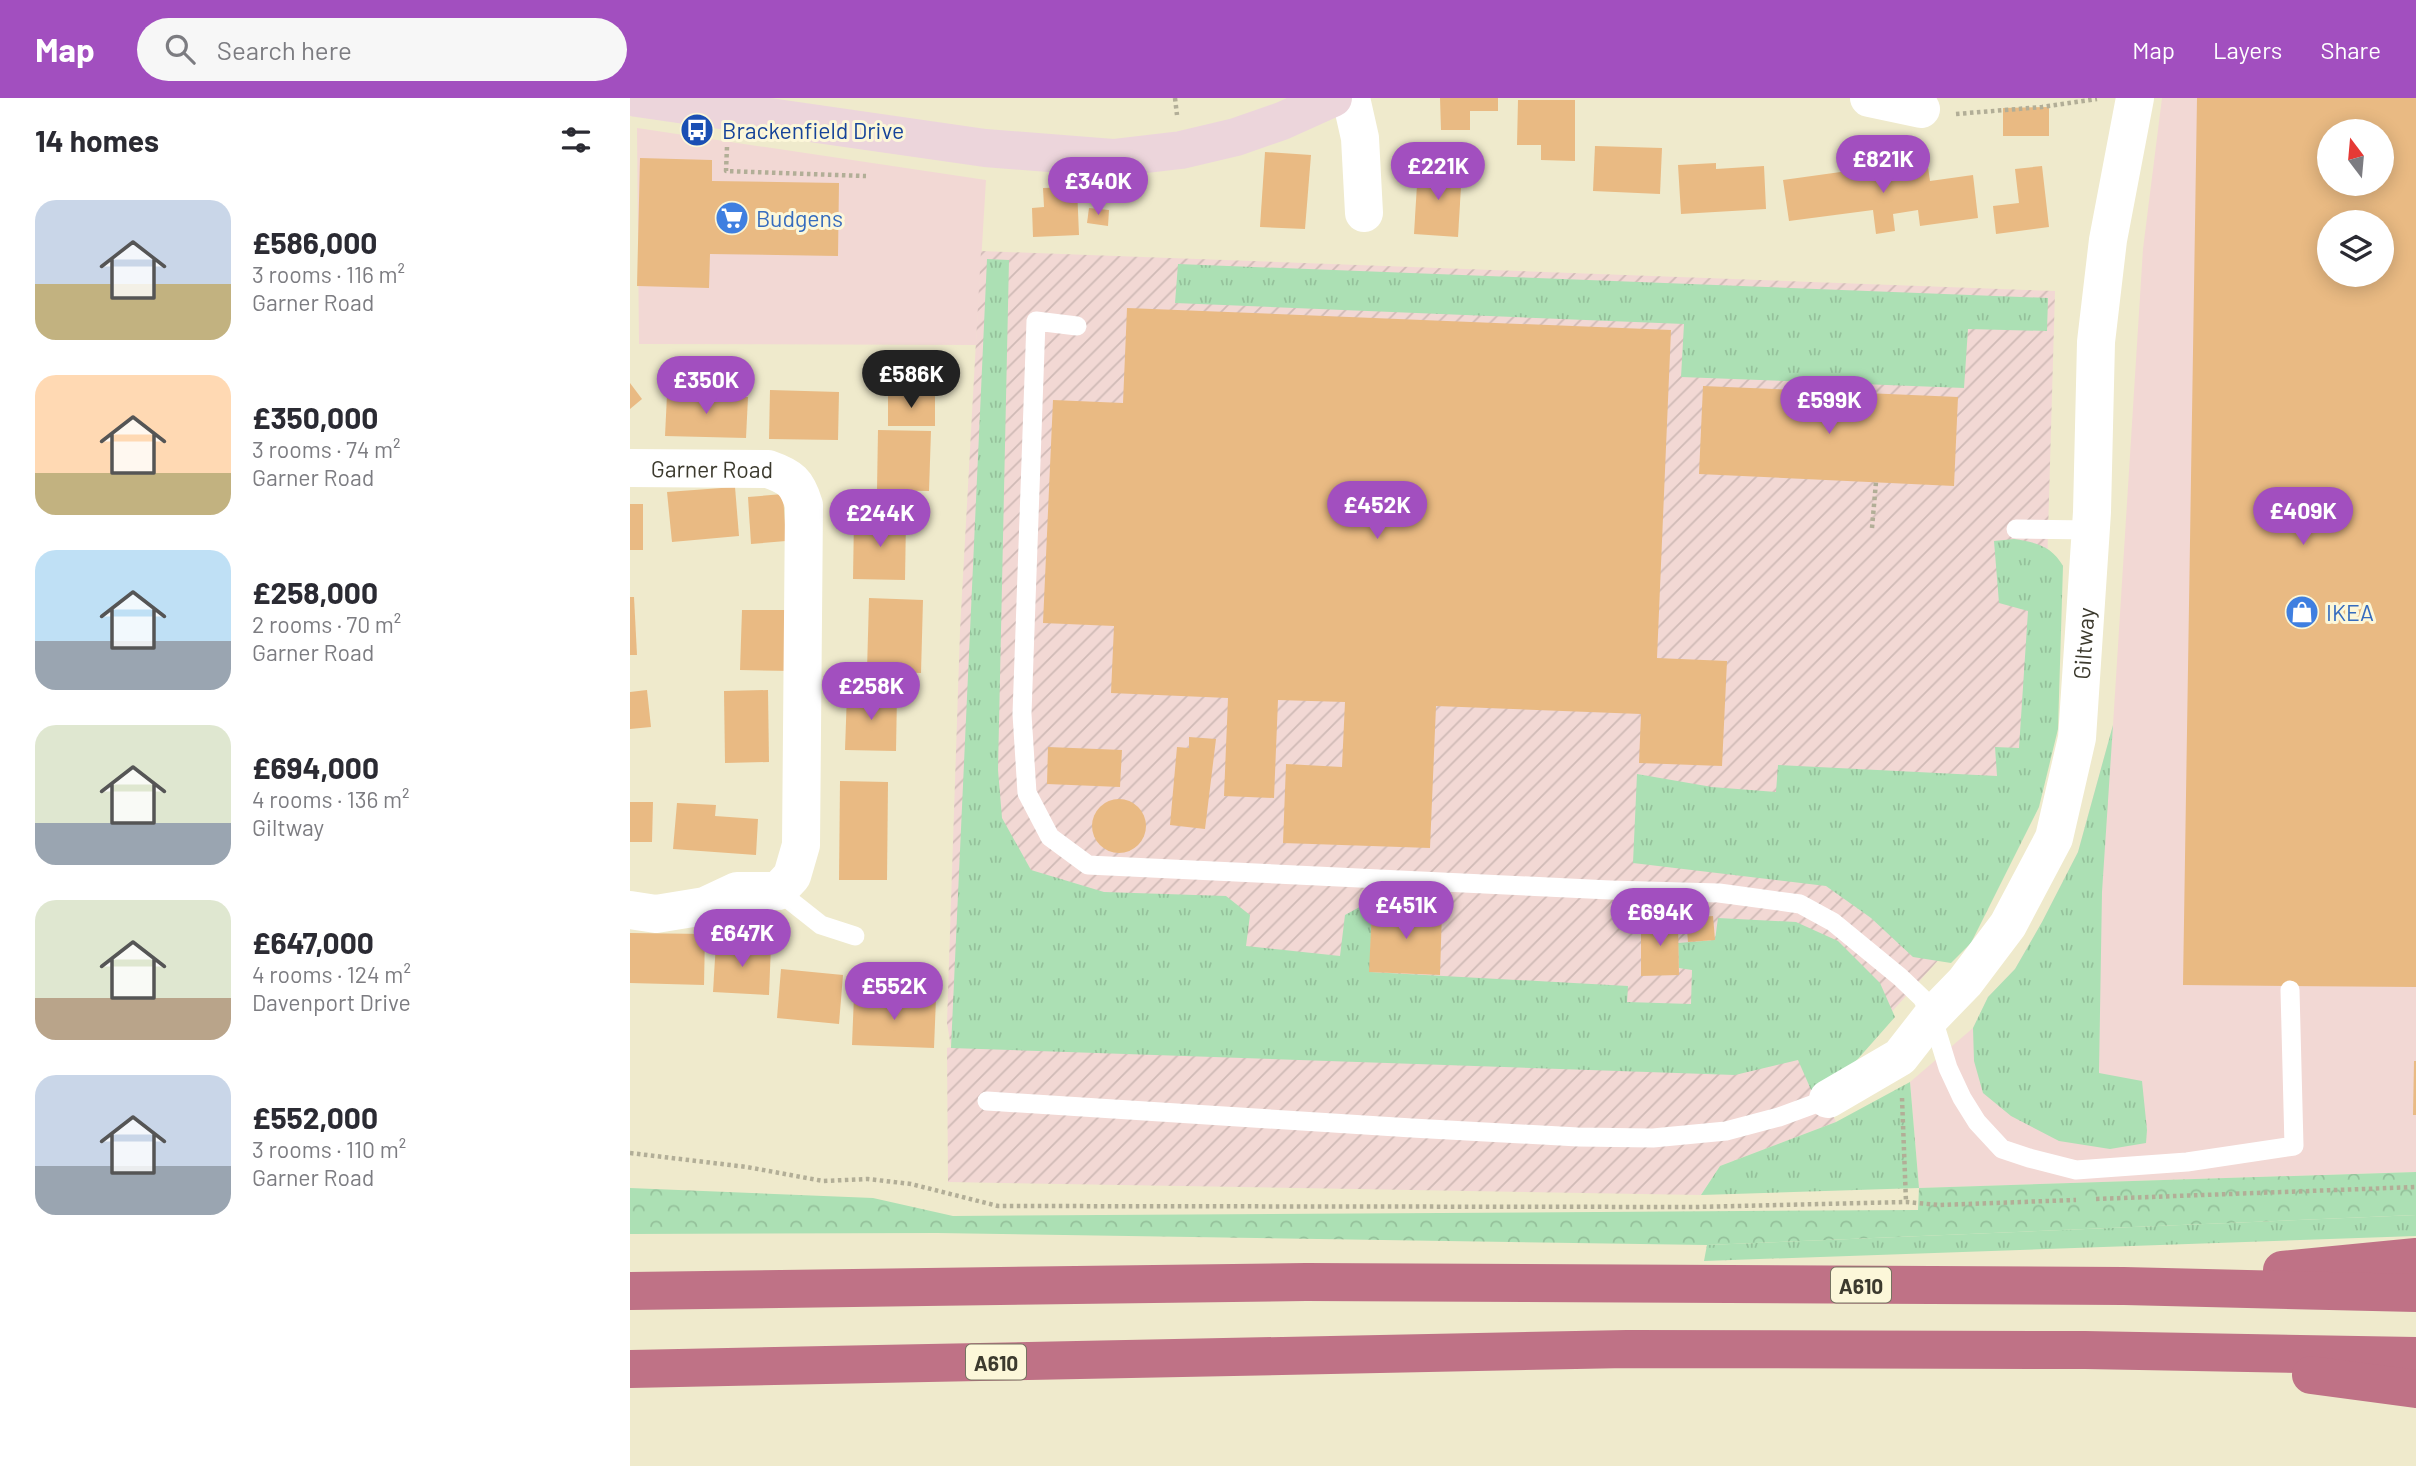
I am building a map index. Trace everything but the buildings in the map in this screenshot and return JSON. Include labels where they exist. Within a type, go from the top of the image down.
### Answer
[{"type":"highway","points":[[2124,1286],[2416,1257]]},
{"type":"highway","name":"A610","points":[[630,1291],[1306,1282],[2124,1286],[2416,1293]]},
{"type":"highway","name":"A610","points":[[630,1369],[1627,1349],[2416,1356]]},
{"type":"highway","points":[[2143,1352],[2416,1389]]},
{"type":"street","points":[[637,98],[985,148],[1113,158],[1181,149],[1236,137],[1282,121],[1333,98]]},
{"type":"street","points":[[1351,98],[1360,138],[1364,213]]},
{"type":"street","points":[[1869,98],[1921,109]]},
{"type":"street","name":"Giltway","points":[[1828,1099],[1900,1057],[1932,1016],[1965,982],[2008,925],[2054,838],[2077,738],[2091,530],[2096,342],[2108,240],[2135,98]]},
{"type":"street","name":"Garner Road","points":[[630,468],[768,469],[786,475],[799,488],[804,505],[801,845],[792,876],[778,891]]},
{"type":"street","points":[[630,910],[656,914],[705,906],[737,891],[778,891]]},
{"type":"lane","points":[[1077,326],[1036,321],[1023,714],[1027,793],[1050,837],[1088,865],[1719,893],[1800,904],[1833,922],[1900,977],[1922,999],[1932,1016],[1948,1068],[1962,1098],[1977,1122],[2002,1149],[2076,1170],[2187,1162],[2294,1146],[2290,990]]},
{"type":"lane","points":[[2016,529],[2091,530]]},
{"type":"lane","points":[[778,891],[821,925],[855,936]]},
{"type":"lane","points":[[987,1101],[1412,1128],[1578,1137],[1653,1138],[1726,1131],[1779,1117],[1828,1099]]},
{"type":"path","points":[[1921,109],[1954,114],[2042,107],[2104,98]]},
{"type":"path","points":[[727,111],[726,171],[866,176]]},
{"type":"path","points":[[1872,528],[1876,482]]},
{"type":"path","points":[[1900,1057],[1906,1202]]},
{"type":"path","points":[[630,1153],[747,1167],[823,1181],[868,1179],[911,1184],[998,1206],[1696,1207],[1906,1202],[1939,1205],[2416,1188]]},
{"type":"shaded area","points":[[2162,98],[2416,98],[2416,1172],[1919,1188],[1910,1082],[1973,1028],[1988,997],[2015,969],[2042,922],[2078,852],[2113,725],[2143,249]]},
{"type":"shaded area","points":[[637,128],[986,180],[976,345],[639,344]]},
{"type":"shaded area","points":[[981,251],[2055,291],[2042,741],[1978,916],[1888,1016],[1806,1053],[1836,1122],[1720,1166],[1701,1195],[948,1182],[947,1048],[951,1047],[947,1023],[960,631]]},
{"type":"green space","points":[[987,259],[1009,260],[998,770],[1002,818],[1031,870],[1104,892],[1226,896],[1250,915],[1246,946],[1340,956],[1345,915],[1372,902],[1370,972],[1628,986],[1627,1002],[1691,1004],[1692,970],[1679,968],[1678,943],[1715,940],[1718,918],[1796,922],[1838,941],[1880,983],[1895,1017],[1849,1069],[1812,1092],[1798,1060],[1735,1075],[951,1048]]},
{"type":"green space","points":[[1178,264],[2048,298],[2047,331],[1968,329],[1964,388],[1681,377],[1684,324],[1175,303]]},
{"type":"green space","points":[[2014,539],[2048,549],[2063,566],[2058,729],[2039,807],[1971,943],[1951,963],[1913,957],[1871,918],[1826,886],[1633,863],[1637,774],[1712,787],[1776,792],[1778,765],[1997,776],[1995,747],[2019,748],[2028,611],[1999,603],[1994,541]]},
{"type":"green space","points":[[2113,725],[2102,892],[2099,1073],[2142,1081],[2147,1130],[2146,1143],[2110,1149],[2059,1141],[2011,1116],[1983,1093],[1974,1061],[1973,1028],[1988,997],[2015,969],[2078,852]]},
{"type":"green space","points":[[1910,1082],[1919,1188],[1701,1195],[1720,1166],[1836,1122]]},
{"type":"green space","points":[[2416,1172],[2416,1215],[1707,1245],[937,1233],[630,1234],[630,1188],[873,1198],[953,1216],[1918,1210],[1919,1188]]},
{"type":"green space","points":[[2416,1215],[2416,1236],[1704,1261],[1707,1245]]},
{"type":"place","name":"Brackenfield Drive","points":[[697,130]]},
{"type":"place","name":"Budgens","points":[[732,218]]},
{"type":"place","name":"IKEA","points":[[2302,612]]}]
